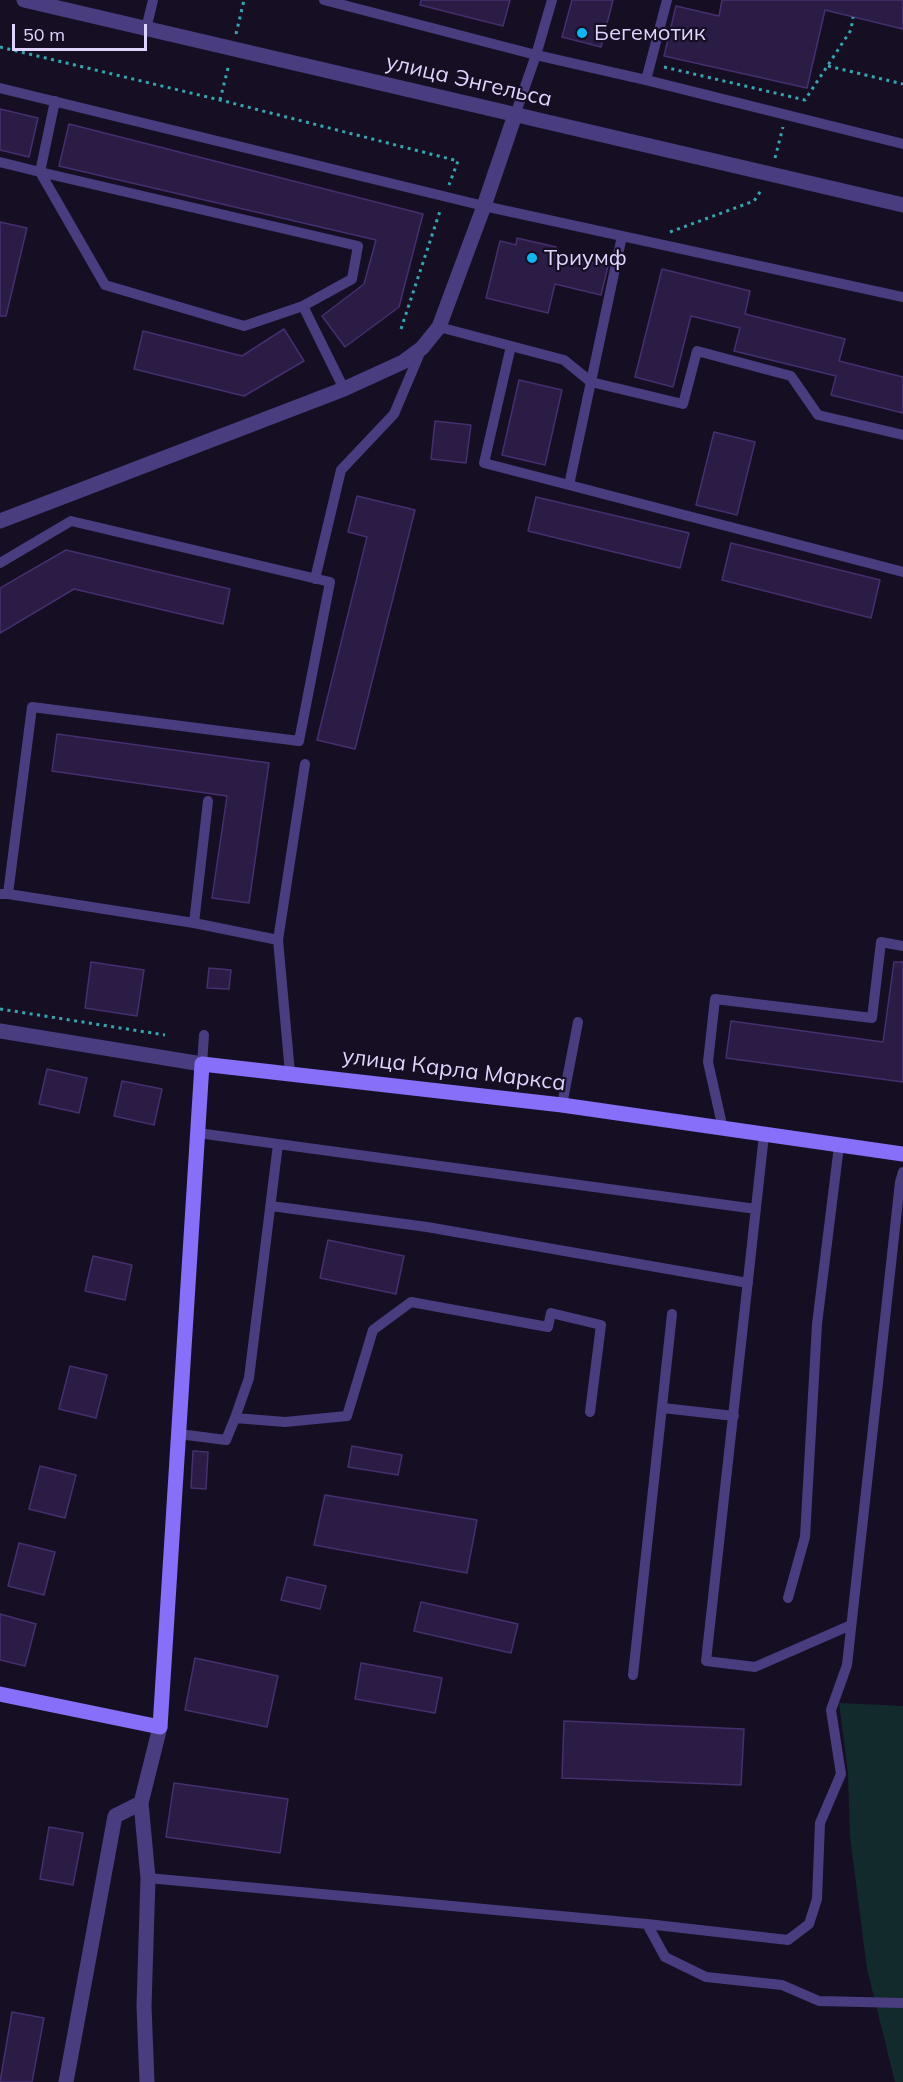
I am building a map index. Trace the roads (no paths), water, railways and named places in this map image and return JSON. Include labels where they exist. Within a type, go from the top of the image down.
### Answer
[{"type":"main road","name":"улица Карла Маркса","points":[[202,1064],[562,1105],[903,1155]]},
{"type":"main road","points":[[0,1694],[160,1727],[202,1064]]},
{"type":"street","name":"улица Энгельса","points":[[24,0],[903,205]]},
{"type":"street","points":[[0,520],[344,389],[404,362],[422,348],[439,327],[515,115]]},
{"type":"street","name":"улица Карла Маркса","points":[[0,1031],[202,1064]]},
{"type":"street","points":[[147,2082],[144,2006],[147,1878],[141,1803],[160,1727]]},
{"type":"street","points":[[66,2082],[116,1816],[141,1803]]},
{"type":"lane","points":[[146,29],[153,0]]},
{"type":"lane","points":[[324,0],[536,55],[903,144]]},
{"type":"lane","points":[[515,115],[552,0]]},
{"type":"lane","points":[[646,80],[667,0]]},
{"type":"lane","points":[[0,88],[484,206],[903,297]]},
{"type":"lane","points":[[0,162],[40,172],[358,246],[352,279],[303,306],[244,326],[105,285],[40,172],[55,101]]},
{"type":"lane","points":[[569,485],[622,236]]},
{"type":"lane","points":[[303,306],[344,389]]},
{"type":"lane","points":[[439,327],[564,360],[591,382],[683,404],[697,351],[791,376],[818,415],[903,435]]},
{"type":"lane","points":[[511,346],[484,463],[903,572]]},
{"type":"lane","points":[[315,579],[341,470],[394,414],[422,348]]},
{"type":"lane","points":[[0,563],[71,521],[330,582],[299,741],[32,707],[4,894],[194,923],[278,940]]},
{"type":"lane","points":[[290,1073],[278,940],[305,764]]},
{"type":"lane","points":[[194,923],[208,801]]},
{"type":"lane","points":[[723,1129],[708,1062],[715,999],[872,1018],[881,942],[903,946]]},
{"type":"lane","points":[[562,1105],[578,1022]]},
{"type":"lane","points":[[202,1064],[204,1035]]},
{"type":"lane","points":[[198,1133],[756,1209]]},
{"type":"lane","points":[[764,1135],[706,1661],[755,1666],[851,1625]]},
{"type":"lane","points":[[179,1434],[226,1440],[249,1378],[278,1144]]},
{"type":"lane","points":[[788,1598],[805,1537],[817,1324],[840,1146]]},
{"type":"lane","points":[[147,1878],[647,1924],[788,1940],[808,1924],[817,1899],[820,1822],[841,1774],[831,1710],[847,1665],[900,1182],[903,1172]]},
{"type":"lane","points":[[271,1206],[427,1227],[748,1283]]},
{"type":"lane","points":[[235,1418],[285,1422],[347,1416],[373,1330],[411,1302],[548,1327],[551,1314],[601,1325],[590,1413]]},
{"type":"lane","points":[[633,1676],[672,1314]]},
{"type":"lane","points":[[663,1408],[734,1416]]},
{"type":"lane","points":[[647,1924],[665,1957],[706,1977],[782,1985],[819,2001],[903,2003]]},
{"type":"place","name":"Бегемотик","points":[[582,33]]},
{"type":"place","name":"Триумф","points":[[532,258]]}]
